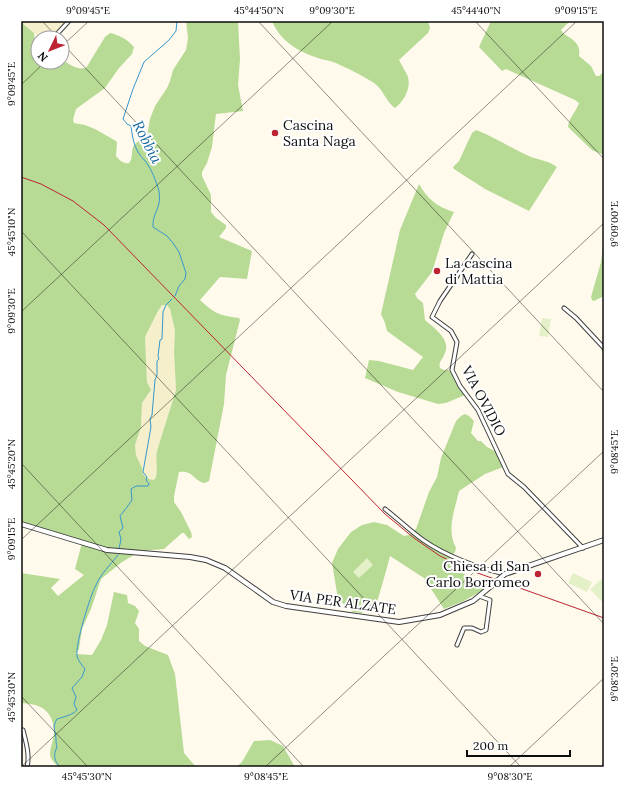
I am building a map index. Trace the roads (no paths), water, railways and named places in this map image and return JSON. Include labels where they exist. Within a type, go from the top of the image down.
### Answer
[{"type":"street","points":[[61,30],[69,21]]},
{"type":"street","name":"VIA OVIDIO","points":[[472,254],[440,302],[432,317],[451,330],[457,342],[452,370],[460,386],[478,410],[508,474],[524,487],[583,548]]},
{"type":"street","points":[[564,308],[576,318],[604,348]]},
{"type":"street","points":[[385,509],[424,540],[455,557],[484,569],[505,574]]},
{"type":"street","name":"VIA PER ALZATE","points":[[21,524],[121,553],[190,557],[217,564],[234,573],[266,598],[279,604],[399,622],[440,615],[473,601],[505,574],[604,540]]},
{"type":"street","points":[[457,645],[464,628],[472,628],[481,632],[486,630],[490,600],[479,596]]},
{"type":"street","points":[[23,730],[27,744],[27,767]]},
{"type":"waterway","name":"Robbia","points":[[175,296],[179,286],[185,279],[186,273],[179,252],[173,243],[167,236],[153,227],[160,197],[159,191],[150,168],[136,147],[131,126],[123,119],[144,62],[169,40],[176,31],[177,21]]},
{"type":"waterway","name":"Robbia","points":[[119,549],[121,539],[119,532],[123,528],[120,516],[132,500],[131,489],[136,486],[148,486],[149,484],[146,480],[147,477],[143,472],[151,427],[150,419],[152,415],[160,340],[162,339],[163,312],[166,305],[172,299]]},
{"type":"waterway","points":[[60,767],[55,758],[57,747],[54,728],[55,724],[57,719],[70,715],[77,710],[74,704],[76,697],[72,688],[82,677],[85,669],[77,656],[78,642],[93,591],[103,573],[118,555]]},
{"type":"railway","points":[[21,177],[41,184],[73,201],[104,225],[385,514],[414,538],[440,556],[472,571],[604,618]]},
{"type":"place","name":"Cascina Santa Naga","points":[[275,133]]},
{"type":"place","name":"La cascina di Mattia","points":[[437,271]]},
{"type":"place","name":"Chiesa di San Carlo Borromeo","points":[[538,574]]}]
